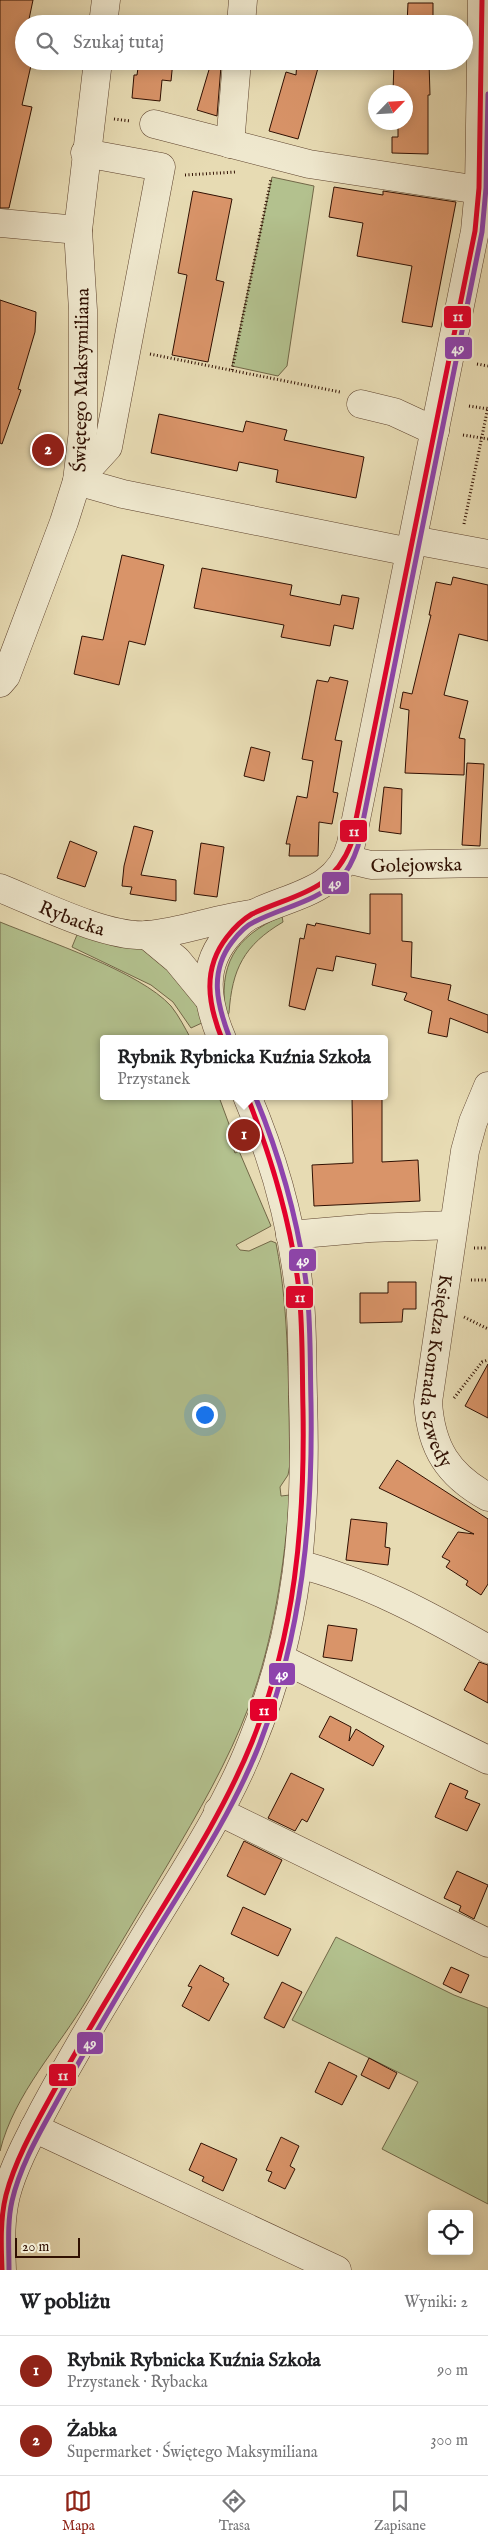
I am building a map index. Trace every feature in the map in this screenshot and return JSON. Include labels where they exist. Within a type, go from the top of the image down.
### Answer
[{"type":"street","points":[[104,15],[106,0]]},
{"type":"street","points":[[242,15],[243,0]]},
{"type":"street","points":[[221,1035],[208,999],[207,980],[216,952],[240,922],[253,914],[317,888],[333,876],[346,859],[412,546],[482,190],[482,0]]},
{"type":"street","name":"Świętego Maksymiliana","points":[[97,70],[85,153],[78,230],[83,310],[83,431],[77,481],[123,494],[412,546],[488,554]]},
{"type":"street","points":[[230,144],[237,70]]},
{"type":"street","points":[[154,124],[309,164],[482,190]]},
{"type":"street","points":[[0,683],[9,667],[64,522],[77,481],[108,447],[161,167],[85,153]]},
{"type":"street","points":[[0,223],[78,230]]},
{"type":"street","points":[[352,398],[394,412],[435,431]]},
{"type":"street","name":"Golejowska","points":[[346,859],[371,865],[488,863]]},
{"type":"street","name":"Rybacka","points":[[0,888],[102,928],[120,933],[146,935],[253,914]]},
{"type":"street","points":[[146,935],[177,960],[208,999]]},
{"type":"street","name":"Księdza Konrada Szwedy","points":[[488,1086],[473,1122],[465,1151],[428,1402],[434,1442],[445,1462],[460,1478],[488,1497]]},
{"type":"street","points":[[2,2270],[2,2222],[6,2195],[34,2128],[102,2007],[218,1810],[253,1740],[280,1658],[298,1564],[304,1490],[304,1416],[300,1295],[290,1235],[267,1148],[249,1100]]},
{"type":"street","points":[[290,1235],[370,1228],[453,1225]]},
{"type":"street","points":[[298,1564],[326,1571],[418,1609],[488,1649]]},
{"type":"street","points":[[280,1658],[488,1760]]},
{"type":"street","points":[[218,1810],[488,1943]]},
{"type":"street","points":[[34,2128],[337,2270]]},
{"type":"path","points":[[91,116],[154,124]]},
{"type":"path","points":[[232,370],[272,175],[270,168],[284,158]]},
{"type":"path","points":[[159,173],[185,175],[241,172]]},
{"type":"path","points":[[126,350],[232,370],[352,398]]},
{"type":"path","points":[[477,364],[488,366]]},
{"type":"path","points":[[463,529],[488,408],[469,406]]},
{"type":"path","points":[[463,435],[488,439]]},
{"type":"path","points":[[470,1280],[488,1280]]},
{"type":"path","points":[[456,1312],[488,1330]]},
{"type":"path","points":[[452,1400],[482,1362],[488,1360]]},
{"type":"green space","points":[[272,177],[314,186],[287,366],[278,376],[232,366]]},
{"type":"green space","points":[[282,916],[283,922],[259,940],[242,960],[233,983],[229,1013],[226,1017],[225,982],[233,955],[241,943],[252,933]]},
{"type":"green space","points":[[0,922],[91,958],[137,981],[156,993],[171,1006],[189,1035],[100,1035],[100,1100],[220,1100],[233,1135],[229,1137],[235,1153],[239,1151],[271,1226],[236,1245],[240,1250],[249,1251],[271,1241],[276,1243],[281,1270],[286,1325],[290,1464],[288,1475],[280,1487],[281,1496],[290,1495],[285,1549],[277,1602],[258,1681],[241,1727],[212,1787],[168,1864],[88,1998],[26,2090],[7,2130],[0,2151]]},
{"type":"green space","points":[[79,930],[149,948],[195,1000],[204,1022],[191,1028],[173,1002],[151,985],[72,947]]},
{"type":"green space","points":[[336,1937],[454,1995],[488,2008],[488,2204],[382,2149],[418,2082],[292,2020]]},
{"type":"building","points":[[0,0],[33,0],[30,15],[15,15],[15,70],[30,70],[22,105],[32,107],[9,208],[0,208]]},
{"type":"building","points":[[408,3],[433,3],[433,15],[407,15]]},
{"type":"building","points":[[138,70],[172,70],[171,81],[162,80],[160,101],[132,98],[134,75],[137,75]]},
{"type":"building","points":[[209,70],[221,70],[217,116],[197,110]]},
{"type":"building","points":[[296,70],[317,70],[298,139],[269,131],[286,72],[296,75]]},
{"type":"building","points":[[394,70],[429,70],[428,154],[392,153],[392,137],[398,137],[398,130],[413,130],[413,85],[393,85]]},
{"type":"building","points":[[334,187],[383,195],[383,191],[456,202],[432,327],[402,322],[412,266],[357,256],[363,223],[329,217]]},
{"type":"building","points":[[193,191],[232,199],[216,280],[224,282],[208,362],[172,355],[187,275],[178,273]]},
{"type":"building","points":[[0,300],[36,312],[35,332],[18,389],[21,390],[2,444],[0,443]]},
{"type":"building","points":[[159,414],[243,432],[246,421],[287,430],[284,440],[364,457],[356,498],[276,482],[278,470],[239,462],[237,471],[151,453]]},
{"type":"building","points":[[122,555],[164,565],[145,645],[129,641],[119,685],[74,674],[82,636],[103,640]]},
{"type":"building","points":[[202,568],[292,585],[290,595],[340,605],[342,595],[359,598],[353,629],[334,625],[330,646],[281,637],[284,625],[194,608]]},
{"type":"building","points":[[453,577],[488,585],[488,641],[459,634],[444,695],[468,701],[459,738],[465,739],[464,775],[405,773],[409,710],[400,708],[403,692],[412,694],[431,615],[429,615],[436,582],[451,585]]},
{"type":"building","points":[[330,677],[348,681],[335,740],[342,741],[333,792],[338,793],[332,824],[319,822],[318,856],[289,856],[290,844],[286,844],[297,796],[307,798],[313,761],[302,759],[317,680],[328,682]]},
{"type":"building","points":[[251,747],[270,752],[264,781],[244,776]]},
{"type":"building","points":[[467,763],[484,764],[480,846],[462,845]]},
{"type":"building","points":[[384,787],[402,789],[401,834],[379,831]]},
{"type":"building","points":[[134,826],[153,831],[141,875],[176,880],[176,901],[130,894],[132,887],[122,886],[124,866]]},
{"type":"building","points":[[70,841],[97,852],[85,887],[57,878]]},
{"type":"building","points":[[201,843],[224,847],[217,897],[194,894]]},
{"type":"building","points":[[370,894],[402,894],[402,941],[412,942],[411,977],[451,985],[448,1000],[488,1015],[488,1033],[450,1018],[447,1037],[428,1033],[432,1011],[404,1000],[407,993],[372,985],[376,964],[336,956],[333,971],[317,968],[305,1010],[289,1006],[300,938],[304,939],[307,924],[315,926],[316,923],[370,934]]},
{"type":"building","points":[[352,1100],[382,1100],[382,1162],[418,1160],[420,1201],[314,1206],[312,1165],[353,1163]]},
{"type":"building","points":[[388,1282],[416,1282],[416,1309],[403,1309],[402,1322],[360,1323],[360,1293],[388,1293]]},
{"type":"building","points":[[488,1364],[488,1418],[465,1406]]},
{"type":"building","points":[[397,1460],[488,1519],[488,1584],[481,1595],[466,1585],[468,1581],[446,1567],[450,1561],[442,1557],[458,1532],[474,1534],[379,1488]]},
{"type":"building","points":[[351,1519],[387,1523],[385,1547],[390,1548],[388,1565],[346,1560]]},
{"type":"building","points":[[328,1625],[357,1629],[352,1661],[323,1657]]},
{"type":"building","points":[[479,1662],[488,1665],[488,1703],[464,1690]]},
{"type":"building","points":[[330,1716],[351,1727],[349,1741],[356,1729],[384,1746],[373,1766],[319,1737]]},
{"type":"building","points":[[291,1773],[324,1789],[307,1822],[302,1819],[295,1831],[268,1818]]},
{"type":"building","points":[[450,1783],[468,1791],[465,1798],[480,1804],[467,1831],[435,1817]]},
{"type":"building","points":[[244,1841],[282,1860],[265,1895],[227,1876]]},
{"type":"building","points":[[457,1871],[488,1885],[474,1919],[459,1911],[461,1906],[444,1898]]},
{"type":"building","points":[[243,1907],[291,1929],[278,1956],[231,1934]]},
{"type":"building","points":[[200,1965],[224,1978],[223,1981],[229,1984],[209,2021],[182,2006],[192,1987],[188,1986]]},
{"type":"building","points":[[451,1967],[469,1975],[461,1993],[443,1984]]},
{"type":"building","points":[[282,1982],[302,1992],[284,2028],[264,2018]]},
{"type":"building","points":[[369,2058],[397,2073],[389,2089],[361,2075]]},
{"type":"building","points":[[329,2062],[357,2076],[342,2105],[315,2092]]},
{"type":"building","points":[[281,2137],[299,2146],[290,2166],[295,2169],[285,2189],[268,2181],[272,2172],[266,2170]]},
{"type":"building","points":[[201,2143],[237,2159],[223,2191],[202,2181],[204,2177],[189,2170]]},
{"type":"transit line","name":"11","points":[[220,1035],[213,1013],[210,987],[214,962],[219,949],[227,937],[238,924],[252,914],[297,896],[322,882],[333,873],[343,860],[351,844],[475,231],[479,188],[482,0]]},
{"type":"transit line","name":"49","points":[[229,1035],[221,1012],[217,988],[220,965],[232,942],[251,924],[310,899],[331,887],[346,872],[358,846],[482,232],[486,188],[488,94]]},
{"type":"transit line","name":"11","points":[[2,2270],[1,2232],[4,2204],[19,2158],[37,2121],[71,2061],[198,1849],[227,1796],[252,1742],[267,1702],[288,1620],[299,1537],[302,1494],[302,1335],[299,1290],[286,1216],[265,1143],[249,1100]]},
{"type":"transit line","name":"49","points":[[9,2270],[10,2209],[15,2188],[25,2163],[43,2126],[88,2046],[207,1849],[235,1797],[260,1743],[274,1702],[295,1618],[302,1576],[310,1490],[310,1332],[307,1290],[304,1265],[288,1192],[273,1143],[256,1100]]},
{"type":"place","name":"Żabka","points":[[48,450]]},
{"type":"place","name":"Rybnik Rybnicka Kuźnia Szkoła","points":[[244,1135]]}]
